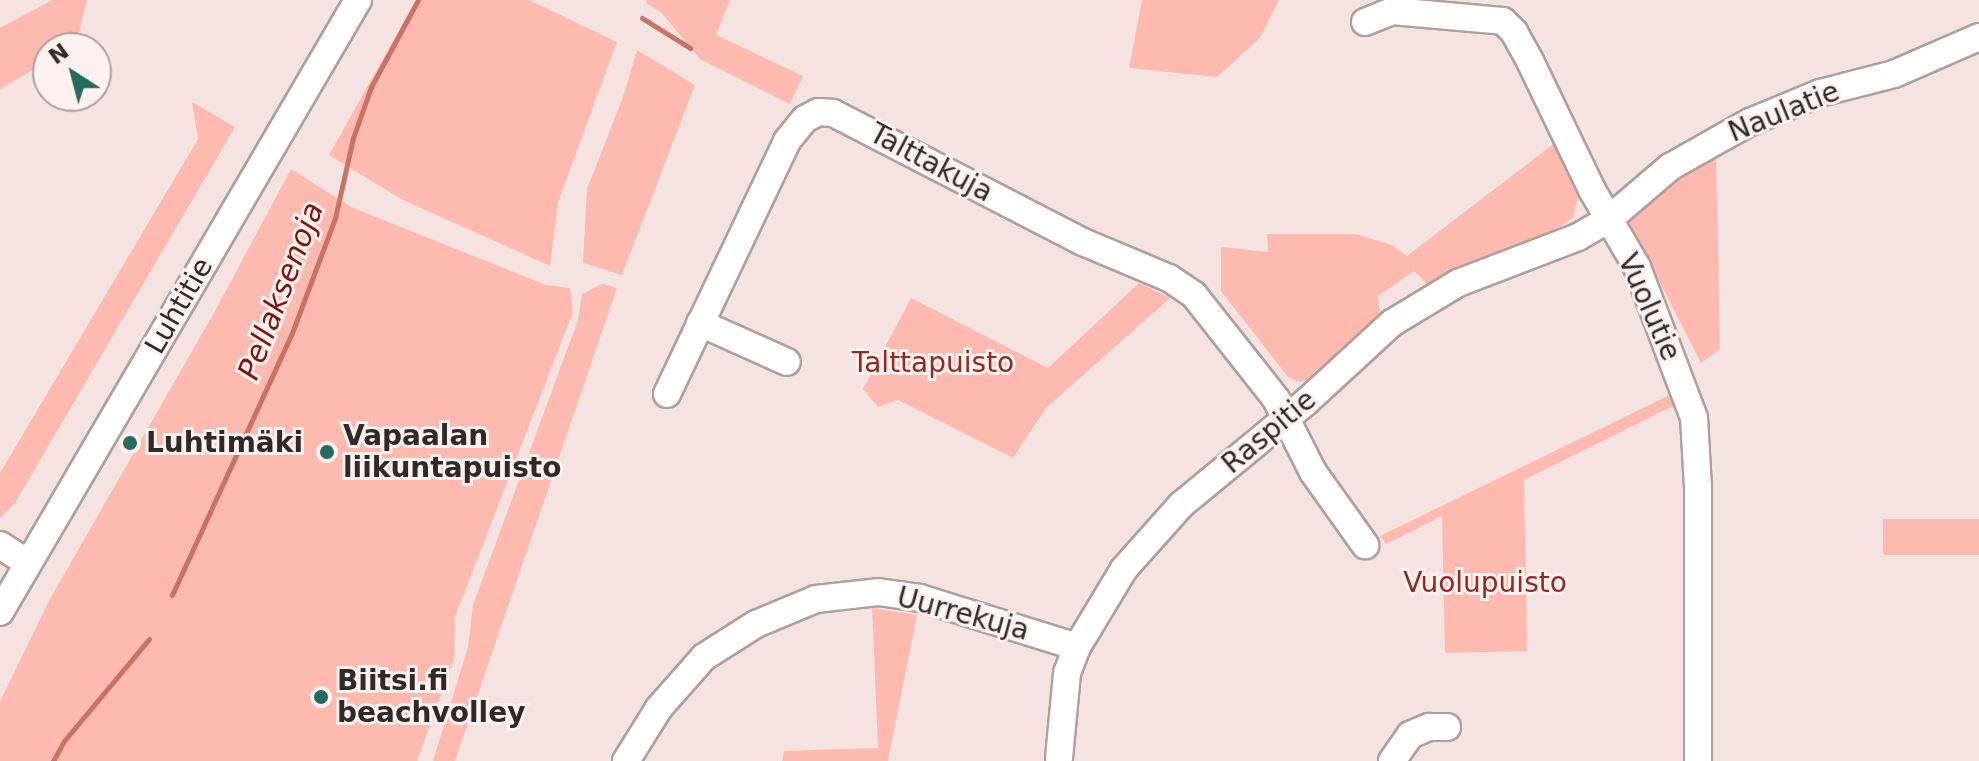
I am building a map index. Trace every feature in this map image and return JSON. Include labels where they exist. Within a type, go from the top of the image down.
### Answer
[{"type":"street","name":"Luhtitie","points":[[0,612],[358,0]]},
{"type":"street","name":"Vuolutie","points":[[1365,22],[1392,11],[1503,21],[1514,32],[1530,61],[1608,220],[1637,267],[1694,418],[1698,487],[1698,761]]},
{"type":"street","name":"Naulatie","points":[[1608,220],[1670,167],[1750,122],[1820,93],[1894,74],[1979,37]]},
{"type":"street","name":"Talttakuja","points":[[667,394],[787,141],[805,119],[818,112],[833,113],[1078,239],[1169,278],[1194,295],[1250,362],[1287,417],[1313,472],[1365,545]]},
{"type":"street","name":"Raspitie","points":[[1059,758],[1067,673],[1077,647],[1117,579],[1156,529],[1366,345],[1415,306],[1458,283],[1578,237],[1608,220]]},
{"type":"street","points":[[700,323],[787,362]]},
{"type":"street","points":[[0,545],[28,563]]},
{"type":"street","name":"Uurrekuja","points":[[626,761],[667,697],[704,657],[756,624],[816,599],[878,592],[920,598],[1077,647]]},
{"type":"street","points":[[1392,761],[1410,735],[1429,727],[1447,727]]},
{"type":"green space","points":[[52,0],[87,0],[79,32],[32,32],[32,70],[0,89],[0,28]]},
{"type":"green space","points":[[416,0],[529,0],[617,42],[558,202],[550,266],[401,199],[329,155]]},
{"type":"green space","points":[[647,0],[730,0],[716,35],[803,76],[790,104],[700,59],[661,12],[646,3]]},
{"type":"green space","points":[[1142,0],[1279,0],[1260,38],[1217,77],[1129,68]]},
{"type":"green space","points":[[637,50],[695,85],[622,275],[583,263],[587,189],[623,97]]},
{"type":"green space","points":[[192,102],[235,127],[15,503],[0,518],[0,473],[198,139]]},
{"type":"green space","points":[[1556,142],[1578,195],[1574,216],[1554,232],[1444,286],[1427,284],[1414,271],[1378,296],[1380,321],[1315,378],[1299,382],[1288,377],[1221,291],[1221,247],[1268,252],[1267,234],[1356,234],[1392,245],[1407,256]]},
{"type":"green space","points":[[1716,155],[1720,349],[1701,363],[1629,222],[1672,185]]},
{"type":"green space","name":"Vapaalan liikuntapuisto","points":[[291,169],[351,207],[546,285],[570,288],[573,312],[455,617],[454,659],[417,761],[0,761],[0,701],[50,599],[215,311]]},
{"type":"green space","name":"Talttapuisto","points":[[1139,283],[1170,298],[1046,408],[1013,458],[898,400],[878,407],[863,389],[911,298],[1048,368]]},
{"type":"green space","points":[[602,284],[617,288],[455,761],[433,761],[468,647],[473,605],[578,320],[582,294]]},
{"type":"green space","name":"Vuolupuisto","points":[[1676,392],[1677,404],[1524,480],[1527,651],[1445,653],[1442,516],[1386,544],[1380,536]]},
{"type":"green space","points":[[1883,519],[1979,519],[1979,555],[1883,555]]},
{"type":"green space","points":[[872,608],[917,615],[888,761],[782,761],[784,751],[878,748]]},
{"type":"waterway","name":"Pellaksenoja","points":[[172,595],[292,333],[335,218],[353,138],[371,87],[418,0]]},
{"type":"waterway","points":[[642,18],[690,48]]},
{"type":"waterway","name":"Pellaksenoja","points":[[53,761],[64,741],[149,639]]},
{"type":"place","name":"Luhtimäki","points":[[130,443]]},
{"type":"place","name":"Vapaalan liikuntapuisto","points":[[327,452]]},
{"type":"place","name":"Biitsi.fi beachvolley","points":[[321,697]]}]
